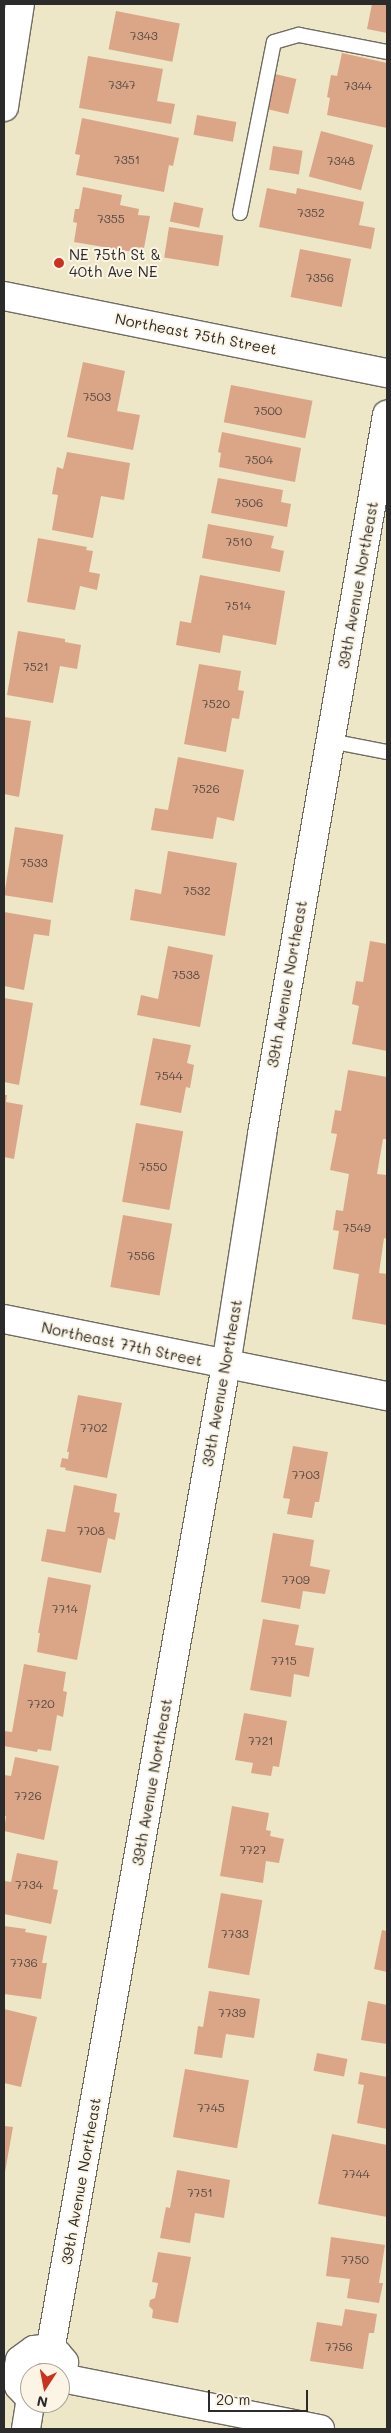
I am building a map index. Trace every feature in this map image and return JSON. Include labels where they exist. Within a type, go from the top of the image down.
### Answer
[{"type":"street","points":[[4,107],[20,4]]},
{"type":"street","name":"Northeast 75th Street","points":[[4,296],[387,373]]},
{"type":"street","name":"39th Avenue Northeast","points":[[50,2351],[226,1365],[263,1124],[387,414]]},
{"type":"street","name":"Northeast 77th Street","points":[[4,1319],[387,1396]]},
{"type":"street","points":[[20,2387],[11,2363],[26,2354],[34,2350],[50,2351],[65,2363]]},
{"type":"street","points":[[70,2387],[320,2429]]},
{"type":"street","points":[[26,2429],[28,2413]]},
{"type":"lane","points":[[240,213],[274,42],[299,35],[387,52]]},
{"type":"lane","points":[[330,742],[387,752]]},
{"type":"building","points":[[372,4],[387,4],[387,33],[367,29]]},
{"type":"building","points":[[116,11],[180,23],[172,62],[109,49]]},
{"type":"building","points":[[342,53],[387,63],[387,128],[327,115],[330,98],[327,97],[331,75],[337,76]]},
{"type":"building","points":[[88,56],[163,69],[157,101],[175,104],[171,124],[79,108]]},
{"type":"building","points":[[275,74],[296,79],[288,114],[267,109]]},
{"type":"building","points":[[197,115],[236,122],[233,142],[194,135]]},
{"type":"building","points":[[82,118],[179,138],[173,166],[169,165],[164,192],[76,175],[80,155],[75,154]]},
{"type":"building","points":[[321,131],[373,145],[361,190],[309,176]]},
{"type":"building","points":[[273,146],[303,151],[299,174],[269,170]]},
{"type":"building","points":[[83,187],[122,195],[120,205],[139,209],[138,215],[150,216],[144,248],[134,247],[133,252],[74,242],[77,223],[73,222],[75,209],[79,209]]},
{"type":"building","points":[[267,188],[296,194],[297,188],[364,202],[359,225],[375,228],[371,249],[259,227]]},
{"type":"building","points":[[174,202],[203,208],[199,228],[170,222]]},
{"type":"building","points":[[169,227],[223,236],[218,266],[164,258]]},
{"type":"building","points":[[300,249],[351,259],[342,307],[291,297]]},
{"type":"building","points":[[83,362],[125,371],[117,411],[140,415],[133,450],[67,437]]},
{"type":"building","points":[[231,385],[312,401],[305,438],[224,422]]},
{"type":"building","points":[[222,432],[301,448],[295,482],[219,467],[221,453],[218,452]]},
{"type":"building","points":[[67,452],[130,463],[124,500],[101,496],[93,538],[52,530],[58,495],[52,494],[57,467],[63,469]]},
{"type":"building","points":[[218,478],[283,490],[281,502],[291,504],[287,527],[211,513]]},
{"type":"building","points":[[208,524],[274,536],[271,548],[284,551],[280,572],[202,558]]},
{"type":"building","points":[[38,538],[87,547],[86,550],[93,551],[89,572],[100,574],[97,590],[80,586],[75,610],[27,602]]},
{"type":"building","points":[[200,575],[285,591],[276,645],[223,635],[220,653],[176,645],[180,621],[191,623]]},
{"type":"building","points":[[18,631],[65,639],[65,642],[81,645],[77,669],[60,666],[53,703],[7,695]]},
{"type":"building","points":[[199,664],[241,671],[238,690],[244,691],[239,719],[232,718],[226,752],[184,744]]},
{"type":"building","points":[[4,717],[31,721],[19,797],[4,794]]},
{"type":"building","points":[[178,757],[244,770],[234,821],[217,817],[213,839],[151,830],[155,808],[168,810]]},
{"type":"building","points":[[15,827],[63,835],[53,903],[4,895]]},
{"type":"building","points":[[168,851],[237,863],[225,936],[130,920],[135,889],[161,894]]},
{"type":"building","points":[[4,912],[51,920],[49,936],[34,934],[24,990],[4,986]]},
{"type":"building","points":[[370,941],[387,944],[387,1051],[352,1044],[359,1006],[352,1004],[356,981],[363,982]]},
{"type":"building","points":[[168,946],[213,955],[200,1027],[137,1015],[141,995],[158,999]]},
{"type":"building","points":[[4,998],[33,1003],[19,1085],[4,1082]]},
{"type":"building","points":[[153,1038],[191,1045],[187,1063],[194,1065],[190,1088],[186,1087],[181,1113],[140,1105]]},
{"type":"building","points":[[348,1070],[387,1077],[387,1139],[383,1139],[377,1174],[387,1175],[387,1239],[384,1238],[379,1273],[387,1274],[387,1325],[352,1319],[359,1274],[333,1269],[339,1231],[333,1230],[336,1210],[343,1211],[349,1174],[330,1170],[337,1134],[331,1133],[335,1110],[341,1111]]},
{"type":"building","points":[[4,1095],[7,1095],[6,1102],[23,1105],[14,1159],[4,1157]]},
{"type":"building","points":[[136,1123],[183,1131],[169,1210],[122,1202]]},
{"type":"building","points":[[123,1215],[172,1224],[160,1296],[110,1287]]},
{"type":"building","points":[[78,1395],[122,1403],[107,1478],[65,1470],[66,1468],[60,1467],[62,1458],[68,1459],[69,1452],[67,1452]]},
{"type":"building","points":[[293,1446],[328,1452],[319,1502],[315,1502],[312,1518],[287,1514],[290,1499],[283,1498]]},
{"type":"building","points":[[74,1485],[117,1494],[114,1512],[120,1513],[115,1540],[108,1538],[101,1573],[41,1561],[47,1529],[65,1532]]},
{"type":"building","points":[[273,1533],[314,1540],[310,1566],[330,1570],[325,1594],[303,1591],[300,1609],[261,1602]]},
{"type":"building","points":[[48,1577],[91,1585],[77,1660],[37,1652],[40,1633],[38,1633]]},
{"type":"building","points":[[263,1619],[299,1625],[295,1645],[314,1648],[309,1677],[294,1674],[291,1697],[250,1690]]},
{"type":"building","points":[[24,1664],[66,1672],[63,1691],[67,1692],[63,1717],[57,1715],[51,1751],[38,1749],[37,1752],[4,1746],[4,1731],[12,1732]]},
{"type":"building","points":[[244,1713],[287,1721],[279,1767],[273,1766],[271,1776],[251,1773],[253,1763],[235,1760]]},
{"type":"building","points":[[15,1757],[59,1766],[44,1840],[4,1831],[6,1816],[4,1816],[4,1775],[11,1776]]},
{"type":"building","points":[[232,1806],[269,1813],[266,1830],[271,1831],[270,1836],[284,1839],[279,1863],[266,1861],[263,1883],[220,1876]]},
{"type":"building","points":[[17,1853],[58,1861],[53,1889],[58,1890],[51,1924],[4,1914],[5,1881],[11,1882]]},
{"type":"building","points":[[221,1893],[262,1900],[249,1975],[208,1968]]},
{"type":"building","points":[[4,1926],[26,1929],[25,1932],[47,1936],[42,1963],[47,1963],[41,1999],[4,1994]]},
{"type":"building","points":[[382,1930],[387,1931],[387,1972],[374,1969]]},
{"type":"building","points":[[209,1991],[260,1999],[254,2038],[226,2034],[222,2058],[194,2054],[198,2026],[203,2027]]},
{"type":"building","points":[[368,2001],[387,2005],[387,2044],[361,2040]]},
{"type":"building","points":[[4,2009],[37,2017],[21,2087],[4,2083]]},
{"type":"building","points":[[317,2053],[347,2059],[344,2077],[314,2071]]},
{"type":"building","points":[[185,2069],[249,2080],[237,2148],[173,2137]]},
{"type":"building","points":[[360,2072],[387,2077],[387,2129],[357,2123],[364,2085],[358,2084]]},
{"type":"building","points":[[4,2126],[13,2127],[5,2172],[4,2172]]},
{"type":"building","points":[[332,2134],[387,2145],[387,2217],[318,2204]]},
{"type":"building","points":[[177,2170],[230,2180],[224,2218],[195,2213],[190,2243],[160,2238],[166,2207],[170,2208]]},
{"type":"building","points":[[331,2237],[385,2245],[379,2283],[383,2283],[379,2303],[347,2298],[350,2279],[326,2276]]},
{"type":"building","points":[[158,2252],[191,2257],[178,2323],[152,2318],[153,2310],[149,2306],[150,2300],[155,2298],[158,2283],[152,2282]]},
{"type":"building","points":[[345,2309],[377,2314],[374,2333],[369,2333],[363,2369],[310,2361],[317,2322],[342,2326]]},
{"type":"place","name":"NE 75th St & 40th Ave NE","points":[[59,263]]}]
